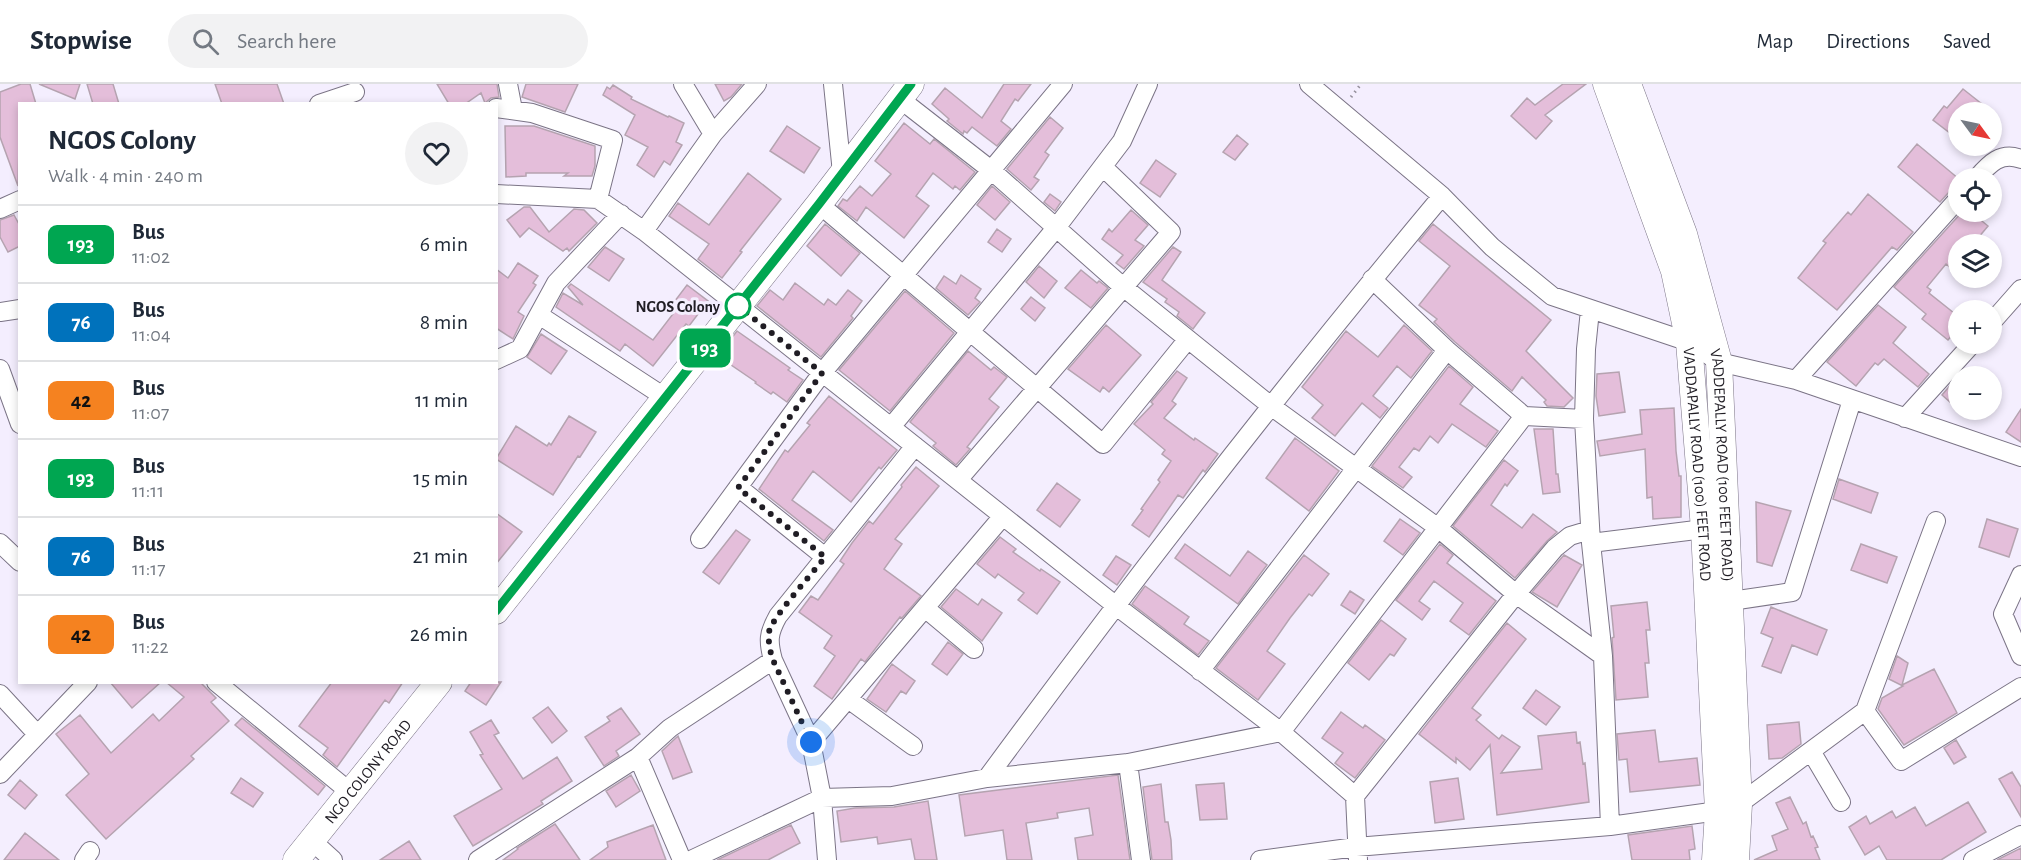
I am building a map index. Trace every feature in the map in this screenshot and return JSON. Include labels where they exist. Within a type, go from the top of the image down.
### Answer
[{"type":"main road","name":"VADDAPALLY ROAD (100) FEET ROAD","points":[[1606,84],[1674,271],[1689,342],[1729,808],[1715,860]]},
{"type":"main road","name":"VADDEPALLY ROAD (100 FEET ROAD)","points":[[1628,84],[1684,234],[1719,362],[1731,601],[1729,808],[1736,860]]},
{"type":"main road","points":[[498,608],[819,204],[905,91]]},
{"type":"main road","name":"NGO COLONY ROAD","points":[[304,850],[437,684]]},
{"type":"street","points":[[508,84],[505,109],[532,113],[613,140],[598,199]]},
{"type":"street","points":[[683,84],[713,134]]},
{"type":"street","points":[[644,231],[713,134],[757,84]]},
{"type":"street","points":[[833,84],[842,173]]},
{"type":"street","points":[[700,539],[822,373],[1063,84]]},
{"type":"street","points":[[891,428],[1056,228],[1103,167],[1122,141],[1148,84]]},
{"type":"street","points":[[1309,84],[1442,196],[1491,247],[1551,296],[1689,342],[1719,362],[1796,381],[2021,457]]},
{"type":"street","points":[[905,91],[1122,286],[1271,406],[1437,527],[1516,594],[1603,656]]},
{"type":"street","points":[[326,102],[356,93]]},
{"type":"street","points":[[1986,168],[1991,162],[2002,157],[2013,156],[2021,159]]},
{"type":"street","points":[[958,480],[1170,232],[1103,167]]},
{"type":"street","points":[[498,194],[598,199],[621,214],[1115,605],[1281,732],[1355,796]]},
{"type":"street","points":[[987,778],[1115,605],[1372,279],[1442,196]]},
{"type":"street","points":[[0,209],[18,201]]},
{"type":"street","points":[[819,204],[1103,444],[1188,339]]},
{"type":"street","points":[[1796,381],[1948,210]]},
{"type":"street","points":[[498,359],[520,349],[556,283],[621,214]]},
{"type":"street","points":[[1372,279],[1447,350],[1524,416],[1584,419]]},
{"type":"street","points":[[2002,311],[2021,290]]},
{"type":"street","points":[[1590,310],[1586,349],[1584,419],[1591,536],[1603,656],[1610,826]]},
{"type":"street","points":[[539,315],[666,398]]},
{"type":"street","points":[[1200,671],[1447,350]]},
{"type":"street","points":[[1905,418],[1963,354]]},
{"type":"street","points":[[0,369],[18,418]]},
{"type":"street","points":[[1731,601],[1792,592],[1852,400]]},
{"type":"street","points":[[638,757],[682,859],[822,798],[892,796],[987,778],[1128,763],[1281,732],[1524,416]]},
{"type":"street","points":[[827,860],[822,798],[811,742],[773,660],[769,646],[769,631],[778,616],[915,446]]},
{"type":"street","points":[[738,488],[825,557]]},
{"type":"street","points":[[811,742],[1003,516]]},
{"type":"street","points":[[1260,860],[1357,853],[1610,826],[1729,808],[1865,711],[1936,521]]},
{"type":"street","points":[[1357,853],[1355,796],[1516,594],[1561,542],[1570,536],[1704,529]]},
{"type":"street","points":[[0,543],[18,560]]},
{"type":"street","points":[[2021,574],[2003,615],[2021,656]]},
{"type":"street","points":[[925,608],[974,649]]},
{"type":"street","points":[[478,860],[638,757],[670,728],[773,660]]},
{"type":"street","points":[[0,774],[86,684]]},
{"type":"street","points":[[218,684],[350,792]]},
{"type":"street","points":[[1865,711],[1901,761],[2021,687]]},
{"type":"street","points":[[0,694],[37,734]]},
{"type":"street","points":[[848,699],[913,746]]},
{"type":"street","points":[[1810,751],[1841,802]]},
{"type":"street","points":[[1128,763],[1141,860]]},
{"type":"street","points":[[1980,858],[2021,835]]},
{"type":"street","points":[[304,850],[333,860]]},
{"type":"building","points":[[21,84],[30,84],[35,102],[18,102],[18,186],[0,137],[0,92]]},
{"type":"building","points":[[39,84],[80,84],[75,99]]},
{"type":"building","points":[[87,84],[113,84],[118,102],[92,102]]},
{"type":"building","points":[[215,84],[277,84],[283,102],[221,102]]},
{"type":"building","points":[[437,84],[497,84],[499,97],[491,98],[486,102],[481,93],[468,102],[448,102]]},
{"type":"building","points":[[526,84],[578,84],[565,112],[522,97]]},
{"type":"building","points":[[715,84],[742,84],[731,97],[724,101]]},
{"type":"building","points":[[1004,84],[1031,84],[1018,101],[1015,99],[1001,121],[1011,129],[997,146],[972,127],[963,134],[932,104],[945,88],[982,118]]},
{"type":"building","points":[[1563,84],[1586,84],[1545,115],[1552,121],[1536,139],[1511,116],[1527,98],[1535,105]]},
{"type":"building","points":[[613,85],[632,97],[631,99],[684,123],[676,142],[682,145],[670,165],[664,161],[654,177],[637,165],[648,147],[625,135],[635,115],[603,95],[607,87],[610,89]]},
{"type":"building","points":[[1963,89],[1979,102],[1952,102]]},
{"type":"building","points":[[1944,106],[1947,108],[1948,132],[1933,120]]},
{"type":"building","points":[[1050,117],[1063,128],[1045,152],[1049,155],[1034,177],[1039,180],[1031,190],[1007,169]]},
{"type":"building","points":[[904,123],[930,144],[934,139],[975,172],[960,190],[955,186],[953,189],[933,173],[916,196],[929,206],[904,238],[866,207],[857,221],[838,206],[843,199],[847,201],[860,186],[872,196],[891,174],[875,161]]},
{"type":"building","points":[[505,126],[534,126],[595,146],[595,166],[592,176],[564,176],[568,173],[526,173],[526,176],[506,177]]},
{"type":"building","points":[[787,126],[820,148],[804,173],[770,151]]},
{"type":"building","points":[[1237,135],[1248,144],[1235,160],[1223,152]]},
{"type":"building","points":[[1917,144],[1948,170],[1948,193],[1940,202],[1898,167]]},
{"type":"building","points":[[1156,160],[1176,174],[1160,197],[1140,183]]},
{"type":"building","points":[[748,173],[781,199],[722,278],[698,259],[709,244],[669,216],[678,203],[709,225]]},
{"type":"building","points":[[992,186],[1010,202],[995,220],[977,205]]},
{"type":"building","points":[[1050,194],[1061,202],[1055,211],[1044,202]]},
{"type":"building","points":[[1868,194],[1913,232],[1897,250],[1892,247],[1837,310],[1798,278],[1826,243],[1823,241],[1848,212],[1851,215]]},
{"type":"building","points":[[524,207],[530,207],[549,232],[574,209],[584,210],[597,223],[569,251],[567,248],[563,251],[529,228],[520,237],[507,220]]},
{"type":"building","points":[[1131,210],[1148,225],[1135,240],[1144,246],[1124,269],[1116,263],[1123,255],[1102,239],[1109,229],[1112,232]]},
{"type":"building","points":[[14,215],[18,222],[18,247],[8,252],[0,237],[0,220]]},
{"type":"building","points":[[1953,222],[1983,222],[1988,226],[1981,234],[1948,234],[1948,266],[1946,264],[1927,287],[1931,290],[1929,293],[1948,308],[1948,340],[1922,319],[1926,314],[1894,287]]},
{"type":"building","points":[[825,224],[860,253],[841,276],[807,246]]},
{"type":"building","points":[[1433,224],[1551,320],[1526,351],[1573,398],[1564,407],[1547,406],[1544,402],[1546,400],[1522,377],[1512,391],[1455,342],[1434,322],[1437,319],[1419,305],[1450,266],[1419,241]]},
{"type":"building","points":[[997,229],[1011,239],[1002,252],[988,242]]},
{"type":"building","points":[[605,247],[624,259],[609,281],[588,267]]},
{"type":"building","points":[[1173,247],[1181,252],[1162,280],[1205,313],[1193,329],[1177,316],[1179,312],[1165,302],[1167,299],[1143,282]]},
{"type":"building","points":[[518,263],[538,276],[533,283],[536,285],[518,312],[524,316],[513,339],[498,329],[498,270],[508,278]]},
{"type":"building","points":[[1039,266],[1057,281],[1044,298],[1026,282]]},
{"type":"building","points":[[1081,270],[1097,283],[1099,281],[1108,288],[1091,308],[1065,288]]},
{"type":"building","points":[[961,275],[981,289],[975,298],[980,302],[968,315],[936,288],[944,276],[956,284]]},
{"type":"building","points":[[795,283],[824,305],[828,299],[836,305],[848,290],[862,301],[851,316],[853,318],[821,357],[757,306],[770,290],[783,300]]},
{"type":"building","points":[[571,284],[653,340],[673,314],[668,310],[687,285],[708,301],[689,326],[686,324],[653,366],[625,344],[620,351],[556,307],[563,293],[583,305],[568,287]]},
{"type":"building","points":[[905,291],[954,333],[890,411],[839,370]]},
{"type":"building","points":[[1031,297],[1045,308],[1035,321],[1021,309]]},
{"type":"building","points":[[1878,305],[1906,327],[1893,343],[1929,374],[1918,387],[1884,359],[1878,365],[1875,363],[1856,386],[1827,362]]},
{"type":"building","points":[[1106,325],[1141,355],[1109,392],[1103,387],[1100,392],[1068,369]]},
{"type":"building","points":[[1404,325],[1432,351],[1411,378],[1397,366],[1373,396],[1388,408],[1380,418],[1362,403],[1335,436],[1312,418],[1323,405],[1302,387],[1346,331],[1378,357]]},
{"type":"building","points":[[737,331],[790,368],[788,370],[803,380],[787,402],[773,392],[771,394],[718,356]]},
{"type":"building","points":[[541,334],[567,351],[551,374],[527,357]]},
{"type":"building","points":[[968,351],[991,370],[994,367],[1007,377],[989,399],[999,407],[967,447],[970,449],[956,465],[933,446],[936,443],[910,422]]},
{"type":"building","points":[[1449,366],[1473,387],[1460,404],[1498,431],[1486,447],[1452,424],[1438,443],[1430,436],[1419,451],[1414,448],[1399,467],[1412,477],[1403,488],[1372,466]]},
{"type":"building","points":[[1177,371],[1187,378],[1172,401],[1176,404],[1164,418],[1218,454],[1183,498],[1178,495],[1149,537],[1132,525],[1171,461],[1162,454],[1165,450],[1134,424],[1153,404],[1151,402]]},
{"type":"building","points":[[1619,372],[1625,412],[1599,416],[1596,396],[1597,374]]},
{"type":"building","points":[[1948,388],[1948,400],[1942,395]]},
{"type":"building","points":[[829,396],[897,450],[881,469],[879,467],[851,502],[813,471],[792,500],[833,530],[824,541],[759,489],[785,450],[788,452],[810,425],[807,423]]},
{"type":"building","points":[[1674,408],[1676,451],[1679,476],[1681,476],[1681,517],[1653,519],[1652,497],[1647,498],[1645,449],[1600,456],[1597,441],[1642,434],[1640,410]]},
{"type":"building","points":[[2021,409],[2021,442],[2006,432]]},
{"type":"building","points":[[569,416],[596,432],[553,495],[498,460],[498,456],[516,426],[547,446],[549,443],[551,445]]},
{"type":"building","points":[[1534,429],[1553,429],[1556,474],[1558,474],[1560,492],[1543,494]]},
{"type":"building","points":[[1295,438],[1339,471],[1309,511],[1266,478]]},
{"type":"building","points":[[1504,460],[1518,471],[1507,486],[1505,484],[1491,505],[1522,528],[1533,514],[1557,532],[1515,578],[1453,526]]},
{"type":"building","points":[[916,467],[939,486],[895,539],[902,544],[884,569],[921,596],[902,618],[900,617],[865,662],[861,659],[832,699],[814,686],[835,656],[824,648],[832,636],[799,612],[811,596],[818,600],[844,564],[840,561],[852,543],[869,521],[873,524]]},
{"type":"building","points":[[1839,479],[1878,493],[1871,513],[1833,499]]},
{"type":"building","points":[[1057,483],[1080,500],[1060,527],[1037,510]]},
{"type":"building","points":[[1756,502],[1791,511],[1772,566],[1757,562]]},
{"type":"building","points":[[498,514],[522,532],[498,562]]},
{"type":"building","points":[[1400,519],[1420,533],[1403,555],[1384,541]]},
{"type":"building","points":[[1987,519],[2018,529],[2009,557],[1979,547]]},
{"type":"building","points":[[736,530],[750,540],[719,584],[703,572]]},
{"type":"building","points":[[1000,537],[1016,549],[1013,552],[1060,582],[1037,614],[1018,600],[1024,593],[998,574],[995,578],[977,564]]},
{"type":"building","points":[[1185,544],[1230,576],[1248,551],[1267,565],[1238,604],[1175,558]]},
{"type":"building","points":[[1440,544],[1453,555],[1447,563],[1496,601],[1469,635],[1450,621],[1463,603],[1434,581],[1419,601],[1430,609],[1422,620],[1396,600]]},
{"type":"building","points":[[1861,544],[1897,557],[1887,583],[1851,570]]},
{"type":"building","points":[[1304,555],[1329,574],[1312,596],[1309,594],[1267,651],[1285,664],[1258,700],[1216,668]]},
{"type":"building","points":[[1564,555],[1582,565],[1557,607],[1532,592]]},
{"type":"building","points":[[1116,556],[1131,565],[1117,585],[1103,575]]},
{"type":"building","points":[[1145,586],[1189,617],[1184,624],[1209,641],[1198,655],[1132,604]]},
{"type":"building","points":[[956,589],[978,605],[982,599],[1002,613],[982,641],[941,607]]},
{"type":"building","points":[[1350,591],[1364,600],[1355,614],[1341,605]]},
{"type":"building","points":[[1647,602],[1650,630],[1646,630],[1649,663],[1645,663],[1648,697],[1616,700],[1611,606]]},
{"type":"building","points":[[1771,607],[1827,630],[1817,655],[1792,645],[1781,673],[1762,666],[1773,638],[1761,633]]},
{"type":"building","points":[[1381,620],[1406,639],[1394,656],[1390,654],[1369,680],[1348,663]]},
{"type":"building","points":[[1507,623],[1526,639],[1472,708],[1481,715],[1476,720],[1499,739],[1502,735],[1520,747],[1501,773],[1542,769],[1538,736],[1576,732],[1583,764],[1585,763],[1589,802],[1497,815],[1490,745],[1470,770],[1456,758],[1456,763],[1419,734]]},
{"type":"building","points":[[948,642],[963,654],[947,675],[932,664]]},
{"type":"building","points":[[1897,656],[1908,663],[1902,685],[1934,669],[1957,713],[1904,745],[1878,709],[1882,698],[1903,686],[1889,679]]},
{"type":"building","points":[[892,664],[915,681],[906,694],[901,691],[886,712],[867,699]]},
{"type":"building","points":[[501,682],[486,705],[465,691],[470,684],[498,684]]},
{"type":"building","points":[[112,684],[159,684],[132,708]]},
{"type":"building","points":[[168,684],[202,684],[216,698],[211,702],[229,721],[191,756],[194,759],[106,839],[66,795],[89,774],[56,734],[80,715],[111,753],[153,714],[159,721],[184,697]]},
{"type":"building","points":[[330,684],[402,684],[389,703],[385,700],[337,767],[323,755],[328,748],[299,726]]},
{"type":"building","points":[[1536,690],[1560,707],[1546,725],[1523,708]]},
{"type":"building","points":[[548,707],[567,731],[552,743],[533,718]]},
{"type":"building","points":[[621,708],[640,734],[616,751],[619,756],[604,766],[585,737],[610,721],[607,717]]},
{"type":"building","points":[[1341,712],[1363,728],[1365,725],[1385,740],[1355,778],[1335,763],[1343,753],[1322,738]]},
{"type":"building","points":[[242,718],[325,786],[318,795],[235,725]]},
{"type":"building","points":[[491,720],[499,733],[494,735],[523,779],[557,757],[572,781],[541,801],[543,804],[473,846],[454,816],[502,789],[480,755],[483,754],[470,732]]},
{"type":"building","points":[[1799,722],[1801,744],[1782,758],[1769,759],[1767,725]]},
{"type":"building","points":[[1655,730],[1659,762],[1697,758],[1700,785],[1630,792],[1627,759],[1619,760],[1617,734]]},
{"type":"building","points":[[678,736],[692,772],[673,779],[662,751]]},
{"type":"building","points":[[1956,740],[1966,757],[1954,764],[1944,748]]},
{"type":"building","points":[[2012,772],[2021,787],[2021,817],[1999,779]]},
{"type":"building","points":[[631,775],[640,791],[616,807],[606,791]]},
{"type":"building","points":[[1118,775],[1130,860],[1078,860],[1075,838],[1093,835],[1089,808],[1057,813],[1058,818],[1026,823],[1032,860],[1007,860],[1003,830],[965,836],[959,795]]},
{"type":"building","points":[[241,778],[263,793],[253,807],[231,793]]},
{"type":"building","points":[[1458,778],[1464,819],[1435,823],[1430,782]]},
{"type":"building","points":[[20,780],[37,795],[25,809],[8,795]]},
{"type":"building","points":[[1224,783],[1227,819],[1200,820],[1196,785]]},
{"type":"building","points":[[1161,784],[1165,822],[1168,822],[1171,840],[1172,860],[1152,860],[1143,787]]},
{"type":"building","points":[[1790,797],[1803,824],[1806,822],[1811,837],[1813,836],[1820,860],[1754,860],[1777,850],[1772,836],[1788,829],[1776,803]]},
{"type":"building","points":[[928,801],[937,860],[915,860],[911,839],[878,844],[877,837],[841,842],[837,811],[894,807]]},
{"type":"building","points":[[1968,802],[1986,832],[1941,860],[1887,860],[1879,846],[1865,855],[1849,827],[1866,816],[1870,824],[1892,811],[1896,818],[1915,807],[1926,826]]},
{"type":"building","points":[[555,824],[580,860],[503,860],[517,848]]},
{"type":"building","points":[[653,825],[666,860],[590,860],[608,847],[607,842]]},
{"type":"building","points":[[791,825],[800,843],[768,860],[717,860]]},
{"type":"building","points":[[1692,826],[1695,849],[1689,850],[1690,860],[1632,860],[1628,835]]},
{"type":"building","points":[[25,833],[59,860],[4,860]]},
{"type":"building","points":[[409,841],[421,860],[380,860]]},
{"type":"building","points":[[2021,848],[2021,860],[1997,860]]},
{"type":"bus line","name":"193","points":[[498,608],[819,204],[911,84]]},
{"type":"place","name":"NGOS Colony","points":[[738,306]]},
{"type":"route","points":[[738,306],[822,373],[738,488],[825,557],[778,616],[769,631],[769,646],[773,660],[811,742]]}]
